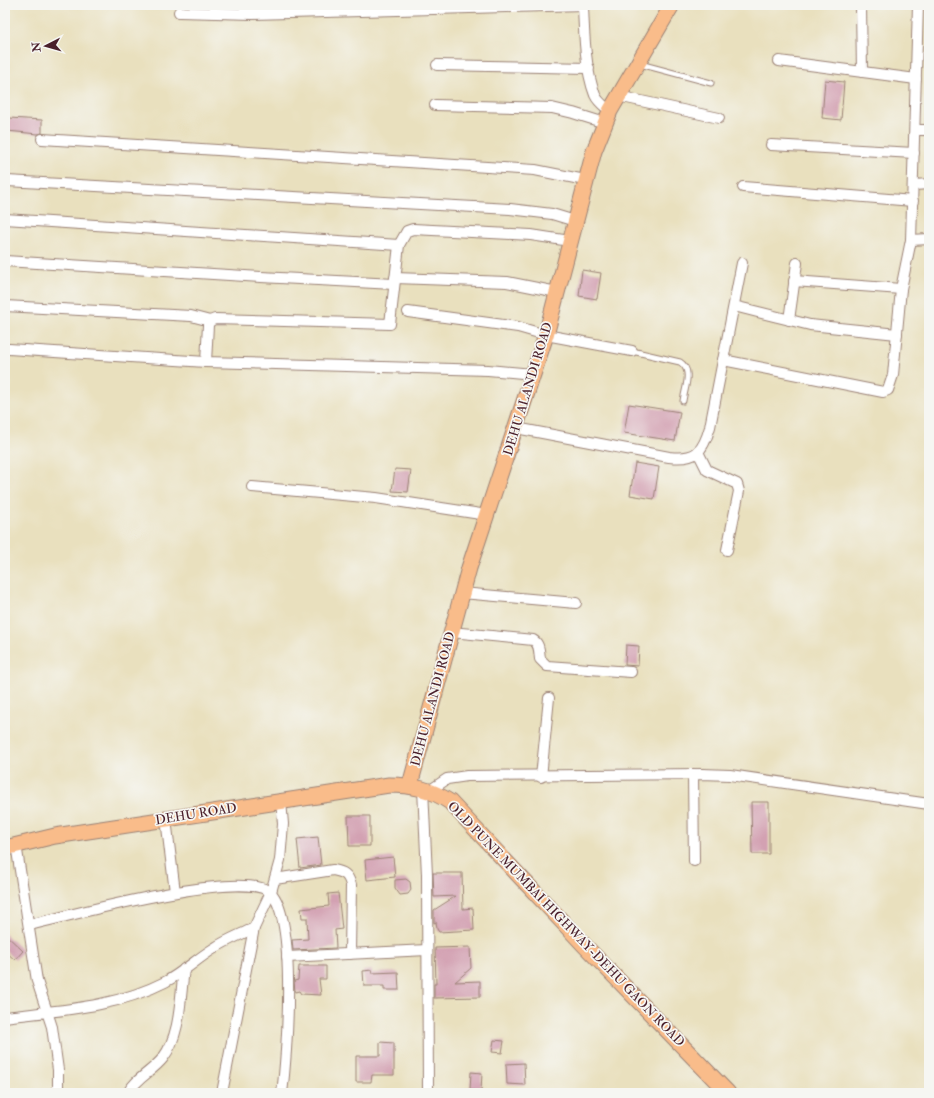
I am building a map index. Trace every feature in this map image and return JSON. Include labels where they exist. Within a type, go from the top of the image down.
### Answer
[{"type":"main road","name":"DEHU ALANDI ROAD","points":[[420,788],[451,632],[462,593],[546,335],[585,180],[607,117],[672,5]]},
{"type":"main road","name":"OLD PUNE MUMBAI HIGHWAY-DEHU GAON ROAD","points":[[388,785],[420,788],[437,793],[450,802],[586,947],[728,1093]]},
{"type":"main road","name":"DEHU ROAD","points":[[10,846],[55,836],[280,800],[388,785]]},
{"type":"street","points":[[179,12],[261,14],[583,5],[584,35],[589,68],[595,95],[602,105],[607,117],[573,113],[552,108],[435,105]]},
{"type":"street","points":[[861,5],[862,72]]},
{"type":"street","points":[[723,360],[883,392],[888,390],[891,383],[901,289],[911,240],[914,185],[918,5]]},
{"type":"street","points":[[779,61],[916,79]]},
{"type":"street","points":[[437,65],[589,68]]},
{"type":"street","points":[[618,96],[719,118]]},
{"type":"street","points":[[915,130],[929,130]]},
{"type":"street","points":[[42,140],[535,170],[585,180]]},
{"type":"street","points":[[771,145],[914,153]]},
{"type":"street","points":[[7,181],[510,210],[552,214],[575,221]]},
{"type":"street","points":[[914,185],[929,184]]},
{"type":"street","points":[[743,187],[913,201]]},
{"type":"street","points":[[5,219],[399,245]]},
{"type":"street","points":[[5,306],[191,316],[210,321],[215,319],[390,324],[399,245],[407,231],[421,228],[531,235],[570,241]]},
{"type":"street","points":[[911,240],[929,239]]},
{"type":"street","points":[[5,261],[261,277],[395,281],[507,282],[558,292]]},
{"type":"street","points":[[516,428],[669,457],[689,457],[698,452],[704,446],[710,427],[742,263]]},
{"type":"street","points":[[789,320],[797,263]]},
{"type":"street","points":[[794,281],[901,289]]},
{"type":"street","points":[[734,306],[828,328],[897,334]]},
{"type":"street","points":[[408,312],[518,327],[546,335],[632,352]]},
{"type":"street","points":[[206,362],[210,321]]},
{"type":"street","points":[[9,349],[206,362],[488,370],[533,374]]},
{"type":"street","points":[[698,452],[707,470],[737,484],[739,491],[727,550]]},
{"type":"street","points":[[252,487],[376,498],[487,515]]},
{"type":"street","points":[[462,593],[576,603]]},
{"type":"street","points":[[451,632],[533,640],[537,642],[540,659],[547,666],[631,672]]},
{"type":"street","points":[[541,776],[549,698]]},
{"type":"street","points":[[693,774],[694,860]]},
{"type":"street","points":[[428,1093],[427,869],[420,788],[455,777],[693,774],[730,775],[929,804]]},
{"type":"street","points":[[222,1093],[254,928],[271,892],[283,840],[280,800]]},
{"type":"street","points":[[166,819],[175,892]]},
{"type":"street","points":[[10,846],[29,925],[37,981],[52,1027],[56,1048],[58,1093]]},
{"type":"street","points":[[275,879],[333,870],[342,872],[348,876],[351,885],[350,954]]},
{"type":"street","points":[[29,925],[189,889],[231,885],[257,886],[271,892],[280,909],[287,956],[289,1009],[282,1093]]},
{"type":"street","points":[[5,1017],[48,1011],[79,1009],[104,1004],[151,988],[167,981],[225,942],[254,928]]},
{"type":"street","points":[[287,956],[427,950]]},
{"type":"street","points":[[128,1093],[136,1083],[163,1058],[168,1049],[177,1019],[184,969]]},
{"type":"lane","points":[[637,63],[711,83]]},
{"type":"lane","points":[[632,352],[680,362],[686,366],[688,371],[683,401]]},
{"type":"building","points":[[825,80],[844,82],[841,120],[822,118]]},
{"type":"building","points":[[9,118],[42,120],[42,133],[38,134],[7,131]]},
{"type":"building","points":[[582,270],[601,273],[597,299],[579,296]]},
{"type":"building","points":[[629,404],[680,412],[675,441],[624,433]]},
{"type":"building","points":[[635,463],[659,467],[654,499],[630,495]]},
{"type":"building","points":[[395,469],[411,470],[408,492],[392,491]]},
{"type":"building","points":[[626,645],[639,646],[638,666],[625,665]]},
{"type":"building","points":[[751,802],[769,802],[769,854],[752,854]]},
{"type":"building","points":[[348,816],[370,816],[370,846],[349,846]]},
{"type":"building","points":[[318,837],[321,865],[300,868],[297,839]]},
{"type":"building","points":[[393,857],[395,877],[367,880],[365,860]]},
{"type":"building","points":[[433,873],[462,873],[463,909],[473,908],[474,930],[439,932],[436,922],[434,923],[434,910],[456,896],[434,897]]},
{"type":"building","points":[[406,879],[410,882],[411,890],[408,894],[400,895],[395,888],[395,880]]},
{"type":"building","points":[[338,893],[342,929],[335,930],[336,948],[293,950],[292,940],[308,939],[307,918],[302,918],[301,909],[329,906],[328,894]]},
{"type":"building","points":[[5,934],[23,951],[15,960],[5,951]]},
{"type":"building","points":[[470,947],[471,968],[455,982],[480,981],[480,997],[434,998],[434,984],[436,984],[435,948]]},
{"type":"building","points":[[299,966],[326,966],[326,979],[319,979],[321,995],[301,994],[299,991],[295,992],[294,981],[298,980]]},
{"type":"building","points":[[372,970],[372,973],[398,972],[399,990],[384,990],[384,986],[364,986],[363,971]]},
{"type":"building","points":[[494,1040],[504,1041],[502,1053],[492,1052]]},
{"type":"building","points":[[380,1042],[394,1043],[394,1075],[372,1075],[371,1082],[356,1082],[356,1056],[380,1056]]},
{"type":"building","points":[[524,1063],[525,1085],[507,1084],[506,1064]]},
{"type":"building","points":[[471,1072],[482,1073],[481,1091],[470,1090]]}]
